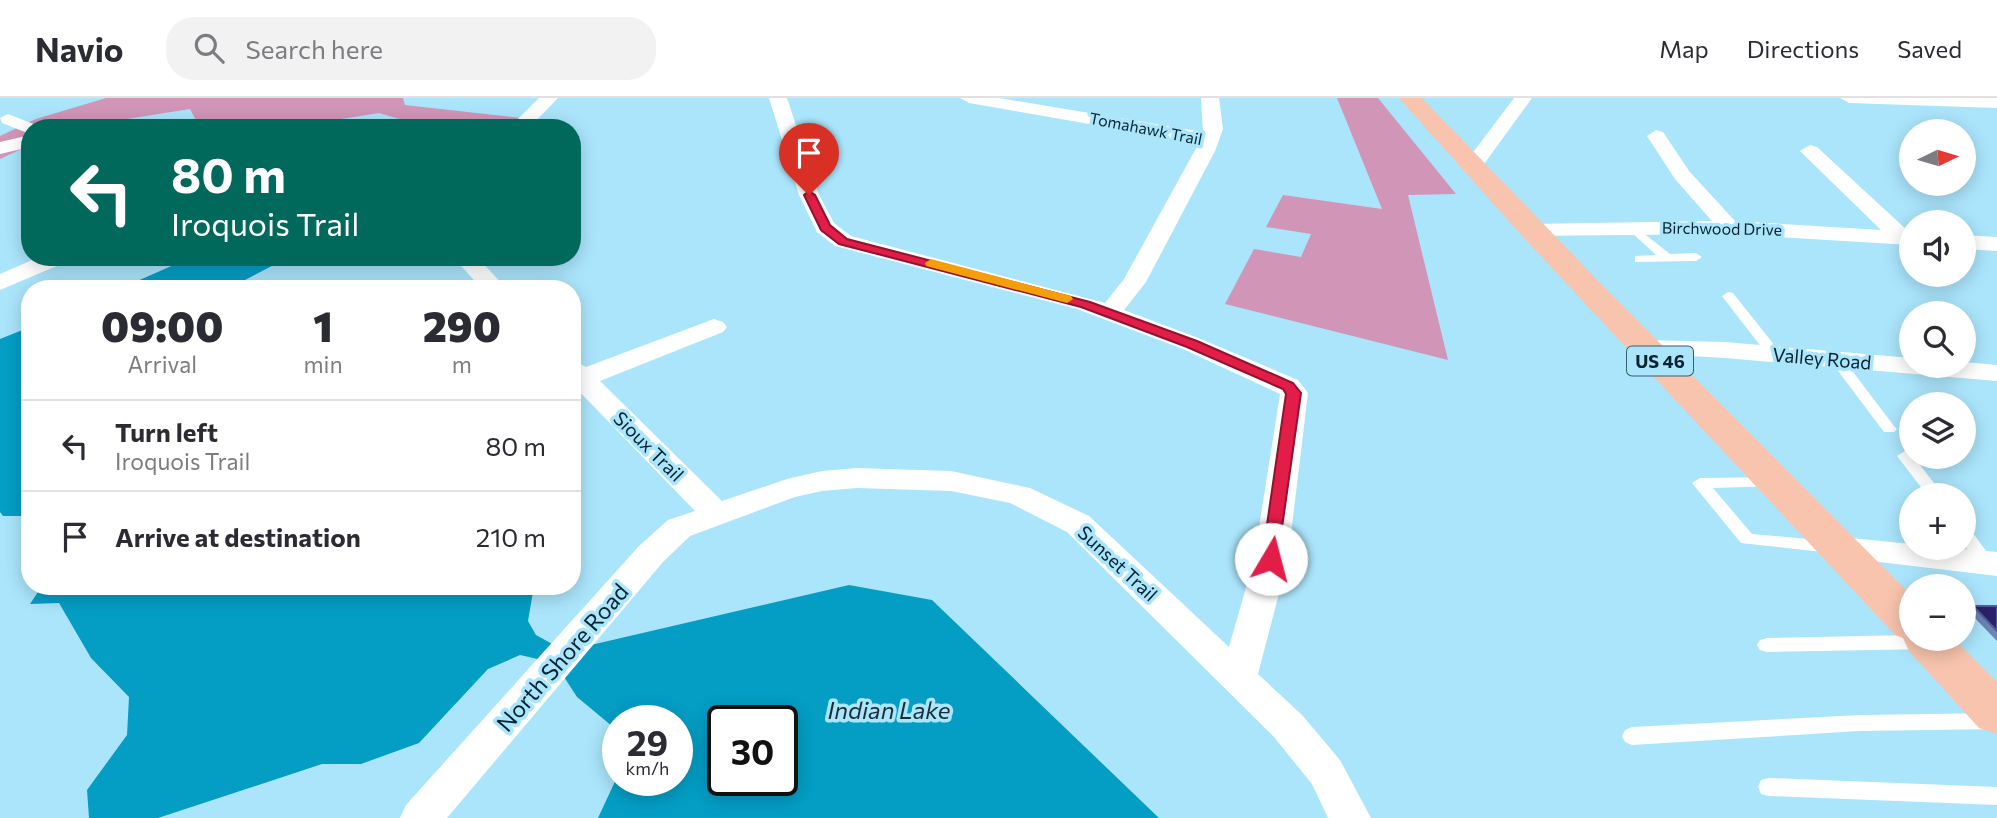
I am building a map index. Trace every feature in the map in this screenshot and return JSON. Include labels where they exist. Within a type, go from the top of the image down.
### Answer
[{"type":"main road","name":"US 46","points":[[1410,98],[1532,231],[1899,610]]},
{"type":"main road","name":"US 46","points":[[1938,651],[1997,714]]},
{"type":"street","points":[[527,119],[549,98]]},
{"type":"street","points":[[778,98],[809,195],[825,227],[843,241],[997,280],[1109,313],[1256,372],[1288,386],[1294,393],[1271,559],[1238,679]]},
{"type":"street","name":"Tomahawk Trail","points":[[969,98],[1209,139],[1134,282],[1109,313]]},
{"type":"street","points":[[1209,139],[1214,129],[1210,98]]},
{"type":"street","points":[[1472,167],[1523,98]]},
{"type":"street","points":[[1849,98],[1997,103]]},
{"type":"street","points":[[8,119],[21,125]]},
{"type":"street","points":[[1656,136],[1682,174],[1729,227]]},
{"type":"street","points":[[0,148],[21,143]]},
{"type":"street","points":[[1810,150],[1899,232]]},
{"type":"street","name":"Birchwood Drive","points":[[1532,231],[1729,227],[1899,238]]},
{"type":"street","points":[[1976,243],[1997,244]]},
{"type":"street","points":[[0,283],[38,266]]},
{"type":"street","points":[[473,266],[486,280]]},
{"type":"street","points":[[581,372],[714,327]]},
{"type":"street","name":"Valley Road","points":[[1647,348],[1774,354],[1997,373]]},
{"type":"street","name":"Sioux Trail","points":[[581,377],[716,514]]},
{"type":"street","name":"Sunset Trail","points":[[716,514],[787,489],[822,481],[857,478],[951,481],[1019,495],[1078,524],[1238,679],[1308,748],[1326,772],[1350,818]]},
{"type":"street","name":"North Shore Road","points":[[421,818],[651,554],[679,528],[716,514]]},
{"type":"street","points":[[1841,548],[1991,564]]},
{"type":"lane","points":[[1633,228],[1667,258]]},
{"type":"lane","points":[[1639,259],[1696,257]]},
{"type":"lane","points":[[1728,296],[1774,354]]},
{"type":"lane","points":[[1836,359],[1889,429]]},
{"type":"lane","points":[[1915,469],[1926,483]]},
{"type":"lane","points":[[1777,481],[1700,483],[1747,539],[1841,548]]},
{"type":"lane","points":[[1976,547],[1991,564]]},
{"type":"lane","points":[[1767,645],[1899,636]]},
{"type":"lane","points":[[1632,736],[1860,723],[1997,721]]},
{"type":"lane","points":[[1769,787],[1997,796]]},
{"type":"shaded area","points":[[106,98],[403,98],[405,105],[521,118],[400,119],[379,113],[341,119],[195,119],[190,109],[127,119],[36,119]]},
{"type":"shaded area","points":[[1337,98],[1378,98],[1456,194],[1408,195],[1448,360],[1225,304],[1254,249],[1301,257],[1311,234],[1266,227],[1283,195],[1382,209]]},
{"type":"shaded area","points":[[21,126],[21,149],[0,159],[0,136]]},
{"type":"water","points":[[171,266],[272,266],[245,280],[140,280]]},
{"type":"water","points":[[21,331],[21,516],[3,516],[0,512],[0,339]]},
{"type":"water","name":"Indian Lake","points":[[849,585],[932,600],[1159,818],[598,818],[608,796],[693,796],[693,705],[602,705],[602,718],[577,697],[555,663],[520,655],[488,669],[419,743],[361,764],[322,764],[158,818],[89,818],[87,790],[127,735],[129,697],[91,658],[59,603],[30,604],[36,595],[532,595],[528,621],[536,635],[565,651]]},
{"type":"building","points":[[1976,606],[1997,606],[1997,631],[1976,609]]},
{"type":"slow traffic","points":[[931,263],[1067,299]]},
{"type":"route","points":[[809,195],[825,227],[843,241],[1086,304],[1192,344],[1288,386],[1294,393],[1271,559]]}]
